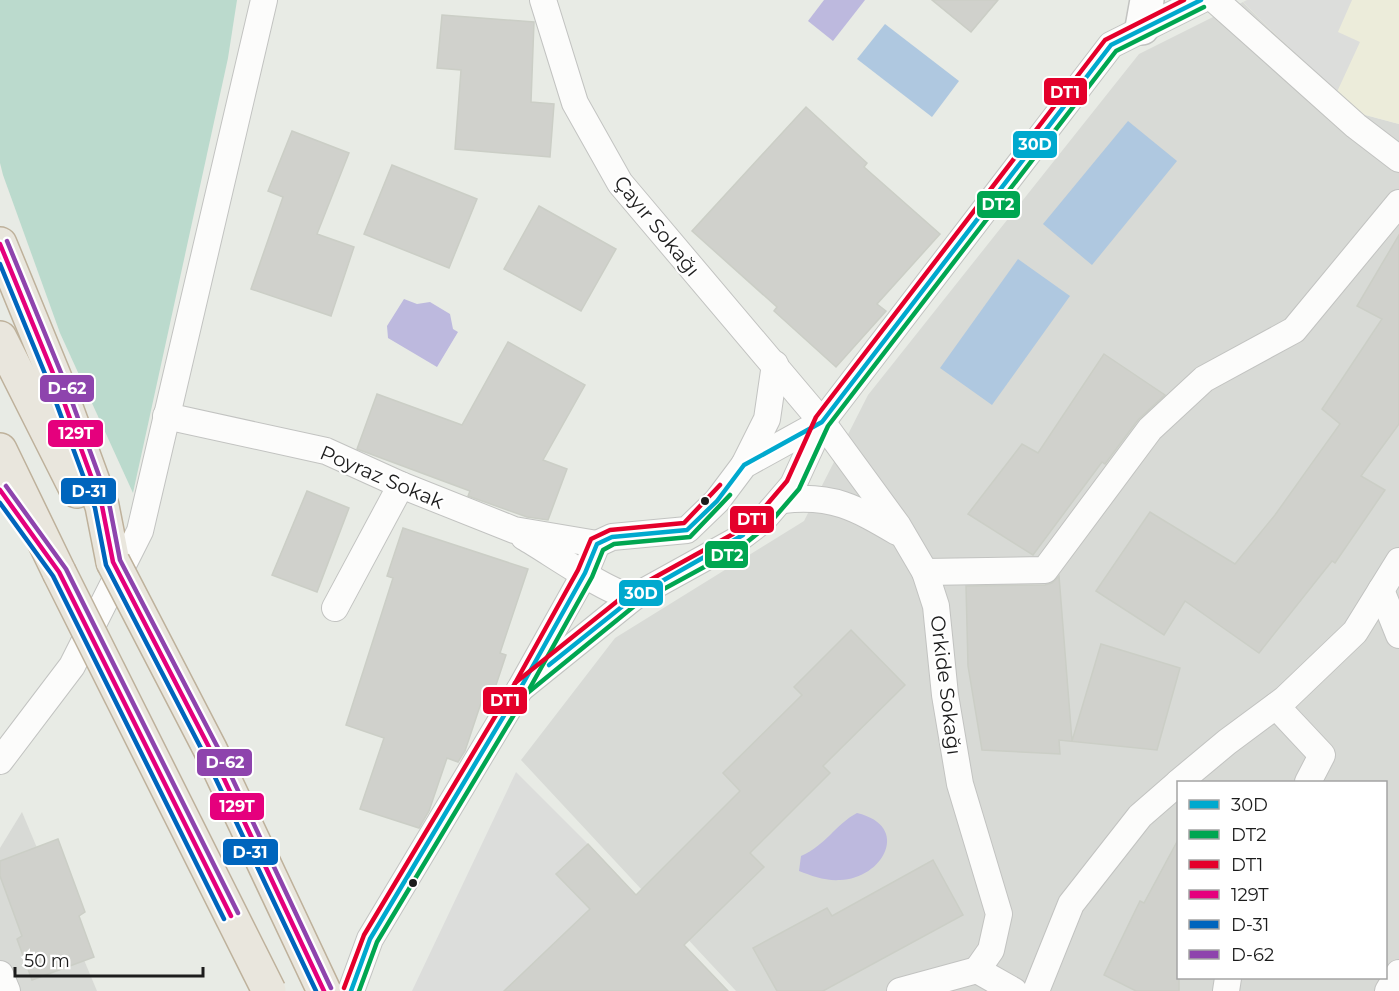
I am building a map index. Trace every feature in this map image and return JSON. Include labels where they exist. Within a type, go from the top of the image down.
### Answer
[{"type":"highway","points":[[0,244],[57,382],[102,506],[113,562]]},
{"type":"highway","points":[[0,338],[210,749],[324,991]]},
{"type":"highway","points":[[0,450],[268,991]]},
{"type":"highway","points":[[0,490],[59,572]]},
{"type":"street","points":[[0,761],[72,666],[140,531],[264,0]]},
{"type":"street","name":"Çayır Sokağı","points":[[543,0],[575,103],[620,183],[822,422]]},
{"type":"street","points":[[520,689],[634,597],[737,540],[763,520],[783,500],[793,485],[822,422],[1111,45],[1145,14],[1201,0]]},
{"type":"street","points":[[1215,0],[1356,126],[1399,159]]},
{"type":"street","points":[[925,572],[1045,570],[1150,429],[1204,379],[1294,330],[1399,203]]},
{"type":"street","points":[[351,991],[370,939],[520,689],[585,573],[597,544],[612,537],[687,530],[717,501],[744,465],[767,419],[775,364]]},
{"type":"street","name":"Poyraz Sokak","points":[[166,416],[326,451],[401,486],[514,530],[597,544]]},
{"type":"street","points":[[744,465],[822,422]]},
{"type":"street","name":"Orkide Sokağı","points":[[822,422],[903,536],[925,572],[936,606],[945,695],[960,784],[999,914],[991,950],[977,970]]},
{"type":"street","points":[[335,608],[401,486]]},
{"type":"street","points":[[783,500],[810,496],[840,502],[903,536]]},
{"type":"street","points":[[514,530],[585,573],[607,590],[634,597]]},
{"type":"street","points":[[1181,781],[1227,742],[1276,706],[1355,632],[1399,561]]},
{"type":"street","points":[[1381,590],[1399,635]]},
{"type":"street","points":[[1276,706],[1322,755],[1309,781]]},
{"type":"street","points":[[1036,991],[1071,904],[1140,816],[1177,785]]},
{"type":"street","points":[[900,991],[977,970],[1014,991]]},
{"type":"street","points":[[1388,991],[1399,973]]},
{"type":"street","points":[[0,974],[7,991]]},
{"type":"shaded area","points":[[0,0],[237,0],[228,58],[133,493],[60,333],[3,175],[0,163]]},
{"type":"shaded area","points":[[824,0],[865,0],[833,41],[808,21]]},
{"type":"shaded area","points":[[1247,0],[1399,0],[1399,124],[1354,112],[1243,2]]},
{"type":"shaded area","points":[[1247,0],[1352,0],[1338,32],[1360,42],[1336,94],[1243,2]]},
{"type":"shaded area","points":[[1243,2],[1354,112],[1399,124],[1399,991],[736,991],[521,760],[615,638],[804,521],[868,395],[1139,54]]},
{"type":"shaded area","points":[[885,24],[959,81],[932,117],[857,59]]},
{"type":"shaded area","points":[[1128,121],[1177,161],[1092,265],[1043,224]]},
{"type":"shaded area","points":[[1018,259],[1070,296],[992,405],[940,368]]},
{"type":"shaded area","points":[[404,299],[417,304],[430,302],[450,314],[453,329],[458,332],[437,367],[388,338],[387,326]]},
{"type":"shaded area","points":[[516,772],[588,844],[556,874],[590,909],[504,991],[412,991]]},
{"type":"shaded area","points":[[22,812],[97,991],[0,991],[0,848]]},
{"type":"shaded area","points":[[857,813],[874,820],[884,829],[887,840],[885,851],[879,862],[869,871],[840,880],[824,879],[799,871],[801,856],[817,847]]},
{"type":"building","points":[[932,0],[998,0],[971,32]]},
{"type":"building","points":[[442,15],[534,22],[531,102],[554,104],[550,157],[455,149],[461,70],[437,68]]},
{"type":"building","points":[[806,107],[867,163],[864,167],[940,234],[877,304],[886,311],[836,367],[774,311],[777,307],[692,231]]},
{"type":"building","points":[[292,131],[349,153],[317,234],[354,247],[331,316],[251,289],[283,197],[268,191]]},
{"type":"building","points":[[392,165],[477,199],[449,268],[364,234]]},
{"type":"building","points":[[539,206],[616,249],[581,311],[504,269]]},
{"type":"building","points":[[1399,235],[1399,424],[1361,476],[1385,490],[1335,563],[1332,561],[1259,653],[1185,601],[1164,635],[1096,591],[1150,512],[1235,564],[1275,515],[1340,424],[1322,409],[1382,319],[1357,306]]},
{"type":"building","points":[[508,342],[585,385],[543,460],[567,469],[548,520],[527,517],[468,496],[470,491],[357,449],[377,394],[462,425]]},
{"type":"building","points":[[1104,354],[1165,395],[1138,420],[1105,464],[1102,462],[1033,555],[968,514],[1022,444],[1038,453]]},
{"type":"building","points":[[307,491],[349,508],[317,592],[272,575]]},
{"type":"building","points":[[403,528],[528,569],[500,653],[506,655],[494,691],[486,688],[465,751],[458,762],[447,758],[429,811],[419,828],[360,809],[384,738],[346,725],[393,578],[387,576]]},
{"type":"building","points":[[1059,576],[1072,741],[1101,644],[1180,668],[1157,750],[1059,740],[1060,754],[982,750],[968,666],[966,586],[1045,585],[1052,583]]},
{"type":"building","points":[[851,630],[905,685],[823,766],[830,773],[750,853],[764,867],[684,945],[728,991],[504,991],[590,909],[556,874],[588,844],[636,895],[740,791],[723,773],[802,695],[794,687]]},
{"type":"building","points":[[58,839],[85,912],[79,916],[94,957],[32,980],[17,939],[22,936],[0,876],[0,861]]},
{"type":"building","points":[[1177,842],[1177,979],[1179,979],[1179,991],[1136,991],[1104,975],[1140,901],[1144,903]]},
{"type":"building","points":[[933,860],[963,915],[823,991],[777,991],[753,948],[827,908],[832,916]]},
{"type":"transit line","name":"DT1","points":[[515,683],[630,591],[733,534],[758,515],[787,481],[816,417],[1105,40],[1184,0]]},
{"type":"transit line","name":"30D","points":[[351,991],[370,939],[520,689],[585,573],[597,544],[612,537],[687,530],[717,501],[744,465],[822,422],[1111,45],[1201,0]]},
{"type":"transit line","name":"DT2","points":[[525,695],[638,603],[741,547],[768,525],[799,489],[828,426],[1116,51],[1204,7]]},
{"type":"transit line","name":"D-62","points":[[7,241],[64,380],[109,503],[120,560],[217,746],[331,988]]},
{"type":"transit line","name":"129T","points":[[0,244],[57,383],[102,506],[113,562],[210,749],[324,991]]},
{"type":"transit line","name":"D-31","points":[[0,264],[50,386],[95,508],[106,565],[203,752],[316,991]]},
{"type":"transit line","name":"DT1","points":[[344,988],[364,935],[514,685],[578,570],[591,539],[610,530],[684,523],[720,485]]},
{"type":"transit line","name":"D-62","points":[[6,486],[66,569],[238,913]]},
{"type":"transit line","name":"129T","points":[[0,490],[59,572],[231,916]]},
{"type":"transit line","name":"DT2","points":[[359,991],[377,942],[527,693],[592,577],[603,550],[614,544],[690,537],[730,495]]},
{"type":"transit line","name":"D-31","points":[[0,503],[53,576],[224,919]]},
{"type":"transit line","name":"30D","points":[[549,665],[634,597],[743,535]]}]
